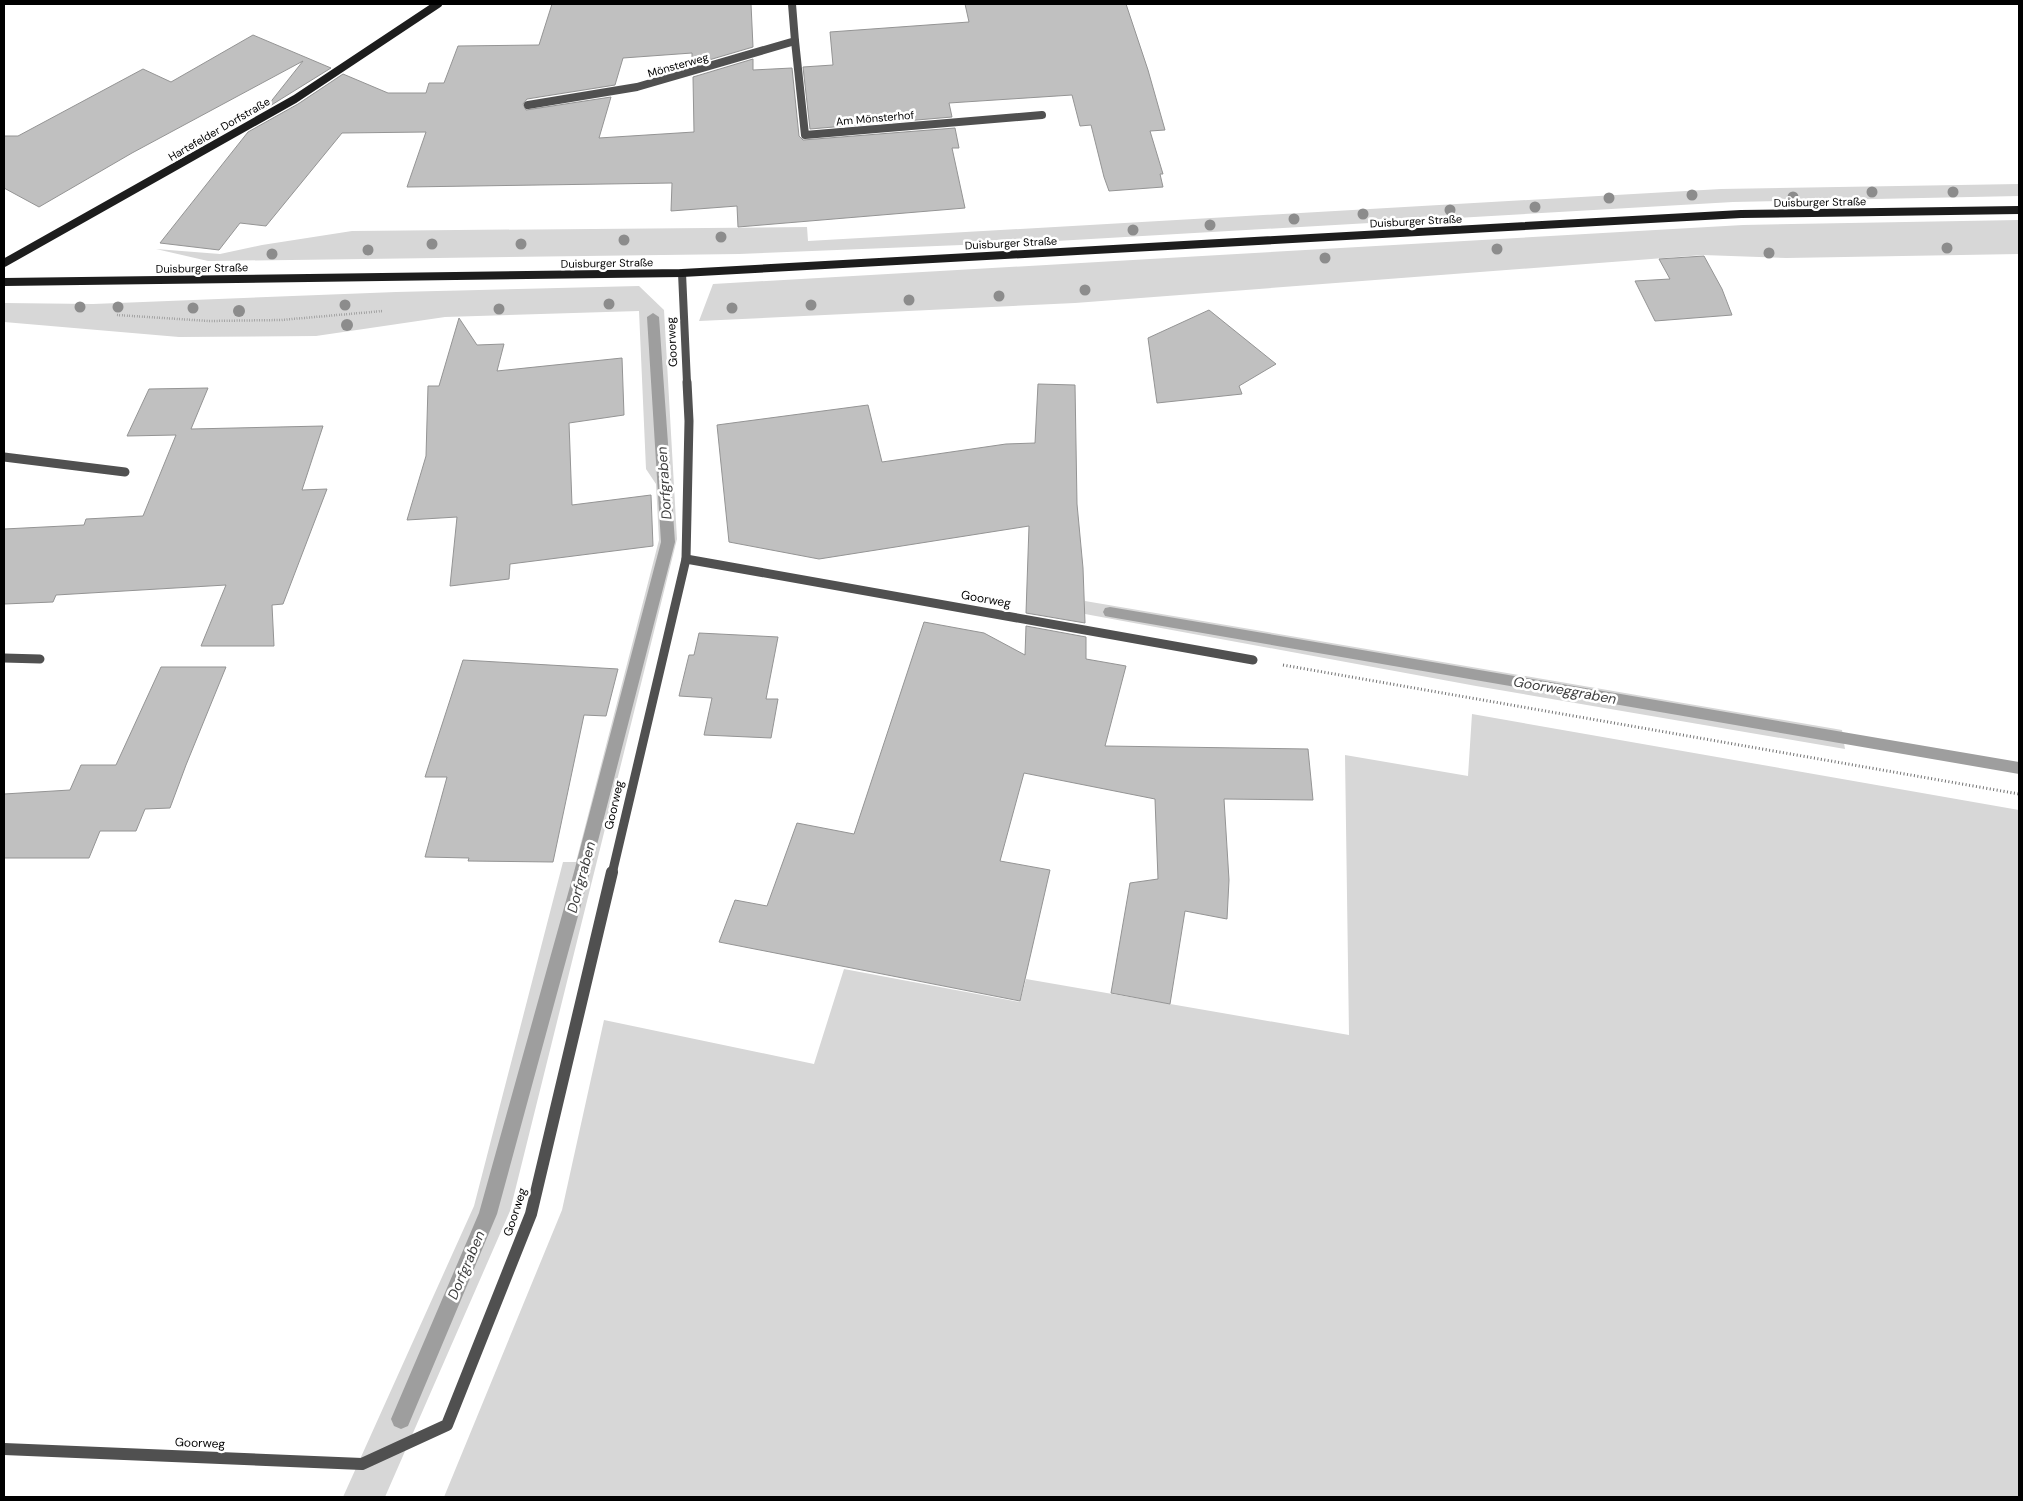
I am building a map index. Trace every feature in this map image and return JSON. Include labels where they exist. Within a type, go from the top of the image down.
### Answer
[{"type":"main road","name":"Hartefelder Dorfstraße","points":[[4,264],[295,99],[438,4]]},
{"type":"main road","name":"Duisburger Straße","points":[[4,282],[682,273],[1741,214],[2019,210]]},
{"type":"street","points":[[792,4],[795,41]]},
{"type":"street","name":"Mönsterweg","points":[[528,105],[637,87],[795,41]]},
{"type":"street","name":"Am Mönsterhof","points":[[795,41],[805,135],[1042,116]]},
{"type":"street","name":"Goorweg","points":[[4,1449],[362,1464],[447,1425],[531,1214],[686,560],[689,421],[682,273]]},
{"type":"street","points":[[4,457],[125,472]]},
{"type":"street","name":"Goorweg","points":[[686,560],[1252,660]]},
{"type":"street","points":[[4,658],[40,659]]},
{"type":"path","points":[[1252,660],[2019,794]]},
{"type":"shaded area","points":[[2019,184],[2019,196],[1733,202],[1039,242],[739,254],[208,261],[156,249],[220,254],[262,245],[352,231],[807,227],[808,241],[1721,189]]},
{"type":"shaded area","points":[[2019,220],[2019,254],[1786,258],[1703,255],[1075,303],[699,321],[713,284],[1743,225]]},
{"type":"shaded area","points":[[639,286],[664,310],[677,539],[510,1211],[385,1497],[343,1497],[474,1206],[563,862],[576,862],[659,540],[656,484],[646,469],[639,311],[445,317],[316,336],[179,337],[4,322],[4,303],[93,304],[396,292]]},
{"type":"shaded area","points":[[1085,601],[1842,730],[1845,749],[1476,686],[1085,614]]},
{"type":"shaded area","points":[[1472,714],[2019,810],[2019,1497],[444,1497],[562,1210],[604,1020],[814,1064],[844,969],[1020,1002],[1026,979],[1349,1035],[1345,755],[1468,776]]},
{"type":"building","points":[[552,4],[751,4],[753,47],[692,65],[692,53],[623,58],[615,85],[527,99],[523,104],[526,110],[611,97],[599,138],[694,132],[693,77],[753,59],[753,70],[792,68],[799,136],[803,140],[955,128],[959,148],[952,148],[965,208],[738,227],[737,206],[671,211],[672,183],[407,187],[426,132],[342,133],[266,226],[240,223],[219,250],[160,243],[248,132],[298,104],[343,74],[388,93],[426,93],[429,83],[444,83],[458,46],[539,45]]},
{"type":"building","points":[[965,4],[1126,4],[1148,70],[1165,130],[1150,131],[1163,174],[1160,174],[1163,187],[1109,191],[1091,125],[1080,126],[1072,95],[949,103],[952,117],[810,129],[803,67],[833,65],[830,32],[969,22]]},
{"type":"building","points":[[253,35],[331,68],[265,109],[303,61],[132,153],[39,207],[4,188],[4,136],[18,136],[143,69],[171,82]]},
{"type":"building","points":[[1704,256],[1722,289],[1732,315],[1655,321],[1635,281],[1670,279],[1659,259]]},
{"type":"building","points":[[1209,310],[1276,364],[1239,386],[1242,394],[1157,403],[1148,338]]},
{"type":"building","points":[[459,318],[477,345],[504,344],[497,371],[622,358],[624,415],[569,423],[572,505],[651,495],[653,546],[510,564],[509,579],[450,586],[457,517],[407,520],[426,456],[428,386],[439,386]]},
{"type":"building","points":[[1038,384],[1075,385],[1077,504],[1083,568],[1085,623],[1026,613],[1029,526],[819,559],[729,542],[717,425],[868,405],[882,462],[1006,444],[1035,443]]},
{"type":"building","points":[[208,388],[191,429],[323,426],[302,490],[327,489],[283,604],[272,605],[274,646],[201,646],[226,585],[56,595],[53,602],[4,604],[4,529],[84,525],[86,519],[143,516],[176,435],[127,436],[149,389]]},
{"type":"building","points":[[924,622],[984,633],[1025,655],[1026,626],[1086,637],[1086,659],[1126,666],[1105,746],[1308,749],[1313,800],[1224,799],[1229,880],[1227,919],[1185,911],[1170,1004],[1111,993],[1130,883],[1158,879],[1155,799],[1024,773],[1000,861],[1050,870],[1020,1001],[719,942],[735,900],[767,906],[797,823],[854,834]]},
{"type":"building","points":[[699,633],[778,637],[766,699],[778,699],[771,738],[704,735],[712,698],[679,696],[689,655],[694,655]]},
{"type":"building","points":[[463,660],[618,669],[606,716],[584,715],[553,862],[468,861],[469,858],[425,857],[447,777],[425,777]]},
{"type":"building","points":[[161,667],[226,667],[170,808],[145,809],[136,831],[100,831],[89,858],[4,858],[4,794],[70,790],[81,765],[116,765]]},
{"type":"waterway","name":"Dorfgraben","points":[[401,1419],[488,1214],[582,872],[668,542],[653,317]]},
{"type":"waterway","name":"Goorweggraben","points":[[1110,612],[2019,768]]}]
